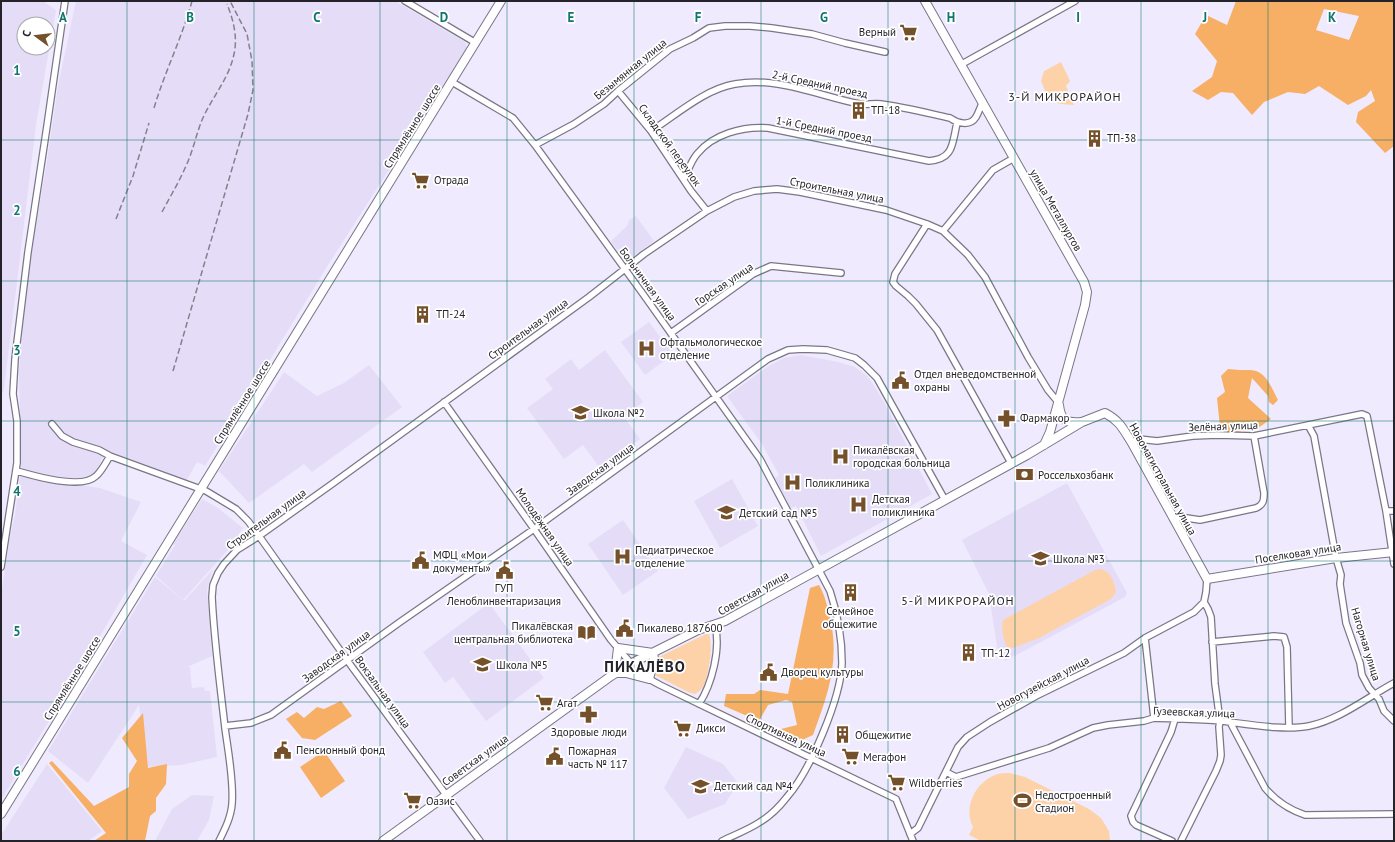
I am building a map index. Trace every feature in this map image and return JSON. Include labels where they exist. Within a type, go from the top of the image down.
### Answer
[{"type":"street","points":[[405,1],[476,43]]},
{"type":"street","name":"Спрямлённое шоссе","points":[[1,814],[501,1]]},
{"type":"street","name":"улица Металлургов","points":[[925,1],[1081,276],[1087,292],[1086,305],[1050,432],[1044,445]]},
{"type":"street","points":[[962,64],[1076,1]]},
{"type":"street","points":[[1,567],[16,471],[17,421],[13,394],[14,359],[47,126],[62,2]]},
{"type":"street","name":"Безымянная улица","points":[[535,145],[574,124],[604,104],[670,49],[693,38],[708,28],[750,26],[799,32],[885,52]]},
{"type":"street","name":"2-й Средний проезд","points":[[651,131],[704,96],[718,89],[735,84],[758,81],[794,87],[861,104],[880,104],[950,118],[957,123]]},
{"type":"street","name":"Больничная улица","points":[[452,82],[513,118],[535,145],[760,459],[830,591],[841,634],[842,664],[838,691],[832,711],[811,758],[794,789],[776,809],[760,822],[722,841]]},
{"type":"street","name":"Складской переулок","points":[[618,91],[651,131],[706,211]]},
{"type":"street","points":[[957,123],[972,121],[977,116],[978,108],[983,102]]},
{"type":"street","name":"1-й Средний проезд","points":[[684,180],[696,155],[706,145],[729,132],[744,128],[768,128],[929,161],[943,158],[948,155],[957,123]]},
{"type":"street","points":[[943,230],[993,170],[1014,158]]},
{"type":"street","name":"Строительная улица","points":[[219,841],[228,821],[232,803],[230,768],[213,611],[213,585],[224,564],[237,550],[259,536],[589,297],[644,254],[706,211],[734,197],[754,190],[777,189],[800,192],[886,210],[943,230],[968,255],[986,277],[1028,357],[1048,390],[1058,402]]},
{"type":"street","points":[[928,224],[895,274],[893,282],[916,304],[937,330],[1011,463]]},
{"type":"street","name":"Горская улица","points":[[671,333],[753,274],[770,266],[841,273]]},
{"type":"street","name":"Заводская улица","points":[[225,726],[251,723],[268,717],[400,622],[534,529],[768,359],[788,350],[827,350],[855,358],[864,365],[877,378],[944,500]]},
{"type":"street","name":"Молодёжная улица","points":[[444,402],[590,610],[630,664]]},
{"type":"street","points":[[1058,402],[1060,414],[1063,418],[1072,423],[1082,422]]},
{"type":"street","name":"Новомагистральная улица","points":[[1044,445],[1082,422],[1105,413],[1115,418],[1132,443],[1207,579]]},
{"type":"street","name":"Зелёная улица","points":[[1132,443],[1139,439],[1157,441],[1211,435],[1254,436],[1362,414],[1366,416],[1368,420],[1386,511]]},
{"type":"street","name":"Вокзальная улица","points":[[52,424],[62,436],[72,442],[99,450],[110,456],[202,489],[236,508],[259,536],[347,660],[480,841]]},
{"type":"street","name":"Нагорная улица","points":[[1308,425],[1314,436],[1336,558],[1341,575],[1340,584],[1346,623],[1360,663],[1362,675],[1369,688],[1379,699],[1384,711],[1394,721]]},
{"type":"street","points":[[1173,519],[1180,517],[1200,520],[1261,506],[1264,500],[1264,493],[1254,436]]},
{"type":"street","name":"Советская улица","points":[[383,841],[615,672],[698,630],[725,621],[1044,445]]},
{"type":"street","points":[[16,471],[45,479],[78,482],[89,481],[97,476],[110,456]]},
{"type":"street","points":[[1394,511],[1386,511],[1394,564]]},
{"type":"street","name":"Поселковая улица","points":[[1207,579],[1336,558],[1393,553]]},
{"type":"street","points":[[1181,841],[1220,761],[1220,721],[1215,684],[1211,617],[1204,602],[1207,579]]},
{"type":"street","name":"Новогузейская улица","points":[[910,834],[918,828],[958,747],[967,737],[1036,696],[1124,653],[1145,638],[1194,612],[1204,602]]},
{"type":"street","points":[[699,704],[711,681],[716,651],[717,633],[715,625]]},
{"type":"street","points":[[1212,642],[1274,636],[1284,637],[1287,647],[1289,727]]},
{"type":"street","points":[[1145,638],[1154,718]]},
{"type":"street","points":[[618,648],[653,653],[654,660],[649,679],[626,673],[615,672],[618,648]]},
{"type":"street","name":"Спортивная улица","points":[[630,664],[649,679],[896,799],[913,841]]},
{"type":"street","name":"Гузеевская улица","points":[[946,772],[956,777],[1049,748],[1093,728],[1144,721],[1154,718],[1220,721],[1289,727],[1309,726],[1327,720],[1353,707],[1394,683]]},
{"type":"street","points":[[1172,841],[1136,825],[1131,816],[1171,732],[1175,719]]},
{"type":"street","points":[[1230,722],[1265,788],[1272,796],[1296,812],[1305,815],[1394,814]]},
{"type":"shaded area","points":[[1,1],[43,1],[56,10],[55,16],[16,16],[16,56],[48,56],[36,125],[4,389],[1,397]]},
{"type":"shaded area","points":[[76,1],[395,1],[465,42],[467,48],[328,265],[205,466],[197,462],[185,483],[166,472],[111,452],[102,458],[96,472],[87,478],[77,479],[45,476],[28,471],[21,467],[19,371],[21,345],[33,244],[58,86]]},
{"type":"shaded area","points":[[1236,1],[1394,1],[1394,146],[1385,153],[1356,122],[1358,112],[1375,101],[1371,90],[1366,96],[1348,105],[1319,86],[1305,94],[1288,92],[1264,102],[1252,115],[1233,93],[1221,92],[1208,100],[1192,91],[1212,77],[1217,61],[1195,34],[1206,15],[1227,25]],"holes":[[[1324,9],[1359,16],[1349,40],[1316,30]]]},
{"type":"shaded area","points":[[1061,62],[1070,81],[1066,86],[1074,105],[1061,104],[1049,100],[1041,81],[1044,71]]},
{"type":"shaded area","points":[[636,216],[654,241],[626,262],[611,241],[627,226],[629,220]]},
{"type":"shaded area","name":"Офтальмологическое отделение","points":[[649,322],[673,354],[645,375],[621,342]]},
{"type":"shaded area","name":"Школа №2","points":[[605,350],[643,402],[624,417],[640,439],[600,468],[583,445],[564,459],[527,408],[553,389],[545,379],[571,359],[579,370]]},
{"type":"shaded area","name":"Пикалёвская городская больница","points":[[801,355],[855,367],[867,376],[884,402],[932,494],[821,556],[796,506],[791,508],[775,478],[779,475],[762,444],[727,396],[767,367],[784,358]]},
{"type":"shaded area","points":[[369,365],[402,407],[312,472],[304,464],[249,503],[219,471],[284,372],[317,396],[344,383]]},
{"type":"shaded area","points":[[1228,369],[1250,370],[1260,373],[1268,381],[1278,400],[1273,405],[1269,402],[1268,396],[1252,378],[1248,398],[1271,419],[1258,428],[1223,433],[1220,427],[1217,398],[1225,392],[1221,376]]},
{"type":"shaded area","points":[[20,476],[100,488],[141,502],[121,541],[147,555],[95,645],[1,800],[1,596]]},
{"type":"shaded area","name":"Детский сад №5","points":[[732,479],[758,526],[720,548],[694,501]]},
{"type":"shaded area","name":"Школа №3","points":[[1067,483],[1127,593],[1125,597],[1005,661],[997,647],[989,594],[962,540]]},
{"type":"shaded area","points":[[202,499],[218,508],[243,528],[226,552],[183,600],[156,576],[175,545],[173,544]]},
{"type":"shaded area","name":"Педиатрическое отделение","points":[[623,520],[658,571],[623,595],[588,544]]},
{"type":"shaded area","points":[[213,569],[207,589],[212,656],[187,667],[190,667],[192,688],[204,687],[205,691],[210,691],[217,757],[181,765],[147,767],[139,705],[88,783],[48,751],[155,577],[184,601]]},
{"type":"shaded area","points":[[1100,569],[1107,572],[1113,580],[1116,592],[1111,599],[1039,638],[1013,648],[1007,647],[1003,634],[1003,620],[1095,570]]},
{"type":"shaded area","points":[[819,585],[830,617],[833,633],[833,663],[828,692],[813,735],[802,740],[785,734],[781,729],[797,725],[792,702],[786,700],[768,705],[759,721],[724,706],[726,694],[754,694],[760,690],[788,694],[810,588]]},
{"type":"shaded area","name":"Школа №5","points":[[489,603],[544,678],[486,721],[453,677],[445,683],[423,652]]},
{"type":"shaded area","points":[[706,634],[709,634],[711,645],[710,660],[706,680],[699,691],[695,694],[688,692],[655,675],[658,658]]},
{"type":"shaded area","points":[[341,701],[352,716],[315,740],[302,738],[286,719],[297,712],[304,718],[317,707],[324,709]]},
{"type":"shaded area","points":[[143,713],[148,768],[167,764],[166,784],[156,798],[156,811],[150,816],[145,841],[94,841],[106,833],[49,763],[52,761],[94,806],[129,787],[129,774],[137,761],[122,738]]},
{"type":"shaded area","name":"Детский сад №4","points":[[686,747],[723,764],[738,783],[725,804],[688,819],[664,788]]},
{"type":"shaded area","points":[[324,751],[345,781],[321,798],[300,767]]},
{"type":"shaded area","points":[[47,764],[102,831],[88,841],[1,841],[1,835]]},
{"type":"shaded area","name":"Недостроенный Стадион","points":[[1000,773],[1010,773],[1025,777],[1089,809],[1101,818],[1109,831],[1110,841],[981,841],[969,835],[973,827],[970,820],[970,804],[977,790],[988,779],[995,775]]},
{"type":"shaded area","points":[[192,795],[214,796],[209,820],[197,841],[155,841],[172,809]]},
{"type":"railway","points":[[154,108],[192,1]]},
{"type":"railway","points":[[173,371],[248,114],[253,90],[252,61],[247,34],[230,1]]},
{"type":"railway","points":[[162,212],[191,155],[202,120],[232,63],[235,48],[235,35],[233,22],[227,4]]},
{"type":"railway","points":[[116,219],[133,176],[149,123]]},
{"type":"place","name":"Верный","points":[[909,32]]},
{"type":"place","name":"ТП-18","points":[[858,110]]},
{"type":"place","name":"ТП-38","points":[[1094,138]]},
{"type":"place","name":"Отрада","points":[[421,180]]},
{"type":"place","name":"ТП-24","points":[[423,314]]},
{"type":"place","name":"Офтальмологическое отделение","points":[[647,348]]},
{"type":"place","name":"Отдел вневедомственной охраны","points":[[901,380]]},
{"type":"place","name":"Школа №2","points":[[580,413]]},
{"type":"place","name":"Фармакор","points":[[1007,418]]},
{"type":"place","name":"Пикалёвская городская больница","points":[[840,456]]},
{"type":"place","name":"Россельхозбанк","points":[[1025,475]]},
{"type":"place","name":"Поликлиника","points":[[792,483]]},
{"type":"place","name":"Детская поликлиника","points":[[859,505]]},
{"type":"place","name":"Детский сад №5","points":[[726,513]]},
{"type":"place","name":"Педиатрическое отделение","points":[[622,556]]},
{"type":"place","name":"Школа №3","points":[[1040,559]]},
{"type":"place","name":"МФЦ «Мои документы»","points":[[420,561]]},
{"type":"place","name":"ГУП Леноблинвентаризация","points":[[504,570]]},
{"type":"place","name":"Семейное общежитие","points":[[850,593]]},
{"type":"place","name":"Пикалево 187600","points":[[624,628]]},
{"type":"place","name":"Пикалёвская центральная библиотека","points":[[586,632]]},
{"type":"place","name":"ТП-12","points":[[968,653]]},
{"type":"place","name":"Школа №5","points":[[483,665]]},
{"type":"place","name":"Дворец культуры","points":[[768,672]]},
{"type":"place","name":"Агат","points":[[544,703]]},
{"type":"place","name":"Здоровые люди","points":[[589,714]]},
{"type":"place","name":"Дикси","points":[[683,728]]},
{"type":"place","name":"Общежитие","points":[[842,735]]},
{"type":"place","name":"Пенсионный фонд","points":[[283,750]]},
{"type":"place","name":"Пожарная часть № 117","points":[[555,757]]},
{"type":"place","name":"Мегафон","points":[[850,757]]},
{"type":"place","name":"Wildberries","points":[[896,783]]},
{"type":"place","name":"Детский сад №4","points":[[701,786]]},
{"type":"place","name":"Оазис","points":[[413,801]]},
{"type":"place","name":"Недостроенный Стадион","points":[[1022,801]]},
{"type":"district","name":"3-Й МИКРОРАЙОН","points":[[1065,96]]},
{"type":"district","name":"5-Й МИКРОРАЙОН","points":[[958,600]]},
{"type":"district","name":"ПИКАЛЁВО","points":[[645,666]]}]
